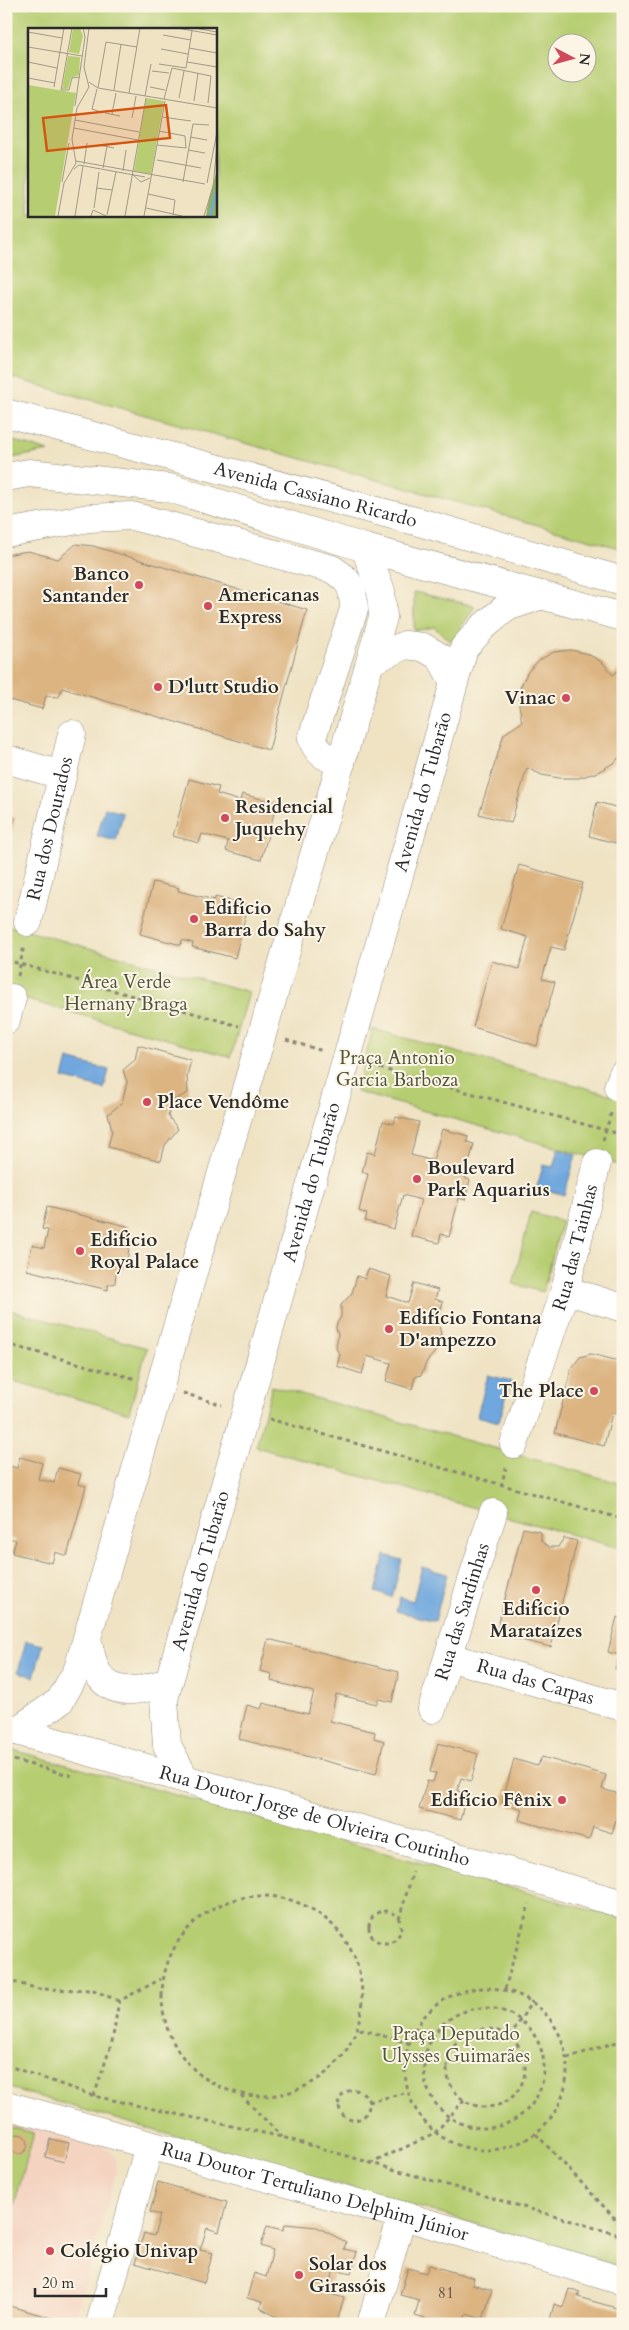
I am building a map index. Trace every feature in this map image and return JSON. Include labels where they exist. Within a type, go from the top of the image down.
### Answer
[{"type":"street","name":"Avenida Cassiano Ricardo","points":[[6,412],[409,519],[623,581]]},
{"type":"street","name":"Avenida Cassiano Ricardo","points":[[6,477],[29,473],[168,488],[365,548],[623,617]]},
{"type":"street","points":[[6,533],[89,518],[132,516],[332,570],[346,578],[353,592],[354,609],[312,738],[316,750],[322,755],[341,763]]},
{"type":"street","points":[[11,1729],[60,1701],[78,1669],[87,1640],[384,617],[381,591],[365,548]]},
{"type":"street","name":"Avenida do Tubarão","points":[[186,1779],[166,1745],[164,1699],[464,648],[483,627],[507,606],[542,595]]},
{"type":"street","points":[[371,661],[405,646],[423,647],[440,657],[454,682]]},
{"type":"street","name":"Rua dos Dourados","points":[[28,922],[72,734]]},
{"type":"street","points":[[6,759],[61,775]]},
{"type":"street","name":"Rua das Tainhas","points":[[514,1444],[565,1290],[597,1163]]},
{"type":"street","points":[[565,1290],[623,1308]]},
{"type":"street","name":"Rua das Sardinhas","points":[[432,1709],[493,1513]]},
{"type":"street","points":[[87,1640],[97,1671],[109,1686],[130,1691],[147,1689],[169,1681]]},
{"type":"street","name":"Rua das Carpas","points":[[448,1657],[623,1707]]},
{"type":"street","name":"Rua Doutor Jorge de Olvieira Coutinho","points":[[11,1729],[623,1904]]},
{"type":"street","name":"Rua Doutor Tertuliano Delphim Júnior","points":[[6,2105],[623,2280]]},
{"type":"street","points":[[100,2324],[149,2146]]},
{"type":"street","points":[[372,2324],[402,2216]]},
{"type":"path","points":[[9,1009],[21,964],[28,922]]},
{"type":"path","points":[[6,960],[263,1032],[346,1059],[623,1135]]},
{"type":"path","points":[[597,1163],[620,1080]]},
{"type":"path","points":[[6,1344],[160,1386],[247,1413],[623,1519]]},
{"type":"path","points":[[493,1513],[514,1444]]},
{"type":"path","points":[[398,1920],[391,1913],[381,1912],[372,1918],[370,1934],[377,1941],[392,1942],[400,1930],[398,1920],[413,1872]]},
{"type":"path","points":[[241,2094],[270,2097],[297,2090],[316,2081],[340,2062],[360,2028],[364,1999],[358,1973],[347,1946],[319,1914],[282,1898],[247,1893],[210,1909],[180,1934],[161,1979],[163,2019],[176,2047],[193,2069],[241,2094],[282,2137]]},
{"type":"path","points":[[504,1989],[529,1904]]},
{"type":"path","points":[[119,2001],[161,1979]]},
{"type":"path","points":[[6,1980],[39,1989],[93,1990],[119,2001]]},
{"type":"path","points":[[481,1988],[504,1989],[532,2001],[549,2016],[560,2036],[567,2058],[567,2079],[562,2100],[551,2119],[536,2134],[512,2147],[485,2151],[458,2147],[435,2133],[418,2115],[408,2092],[405,2067],[409,2043],[425,2016],[436,2004],[457,1993],[481,1988]]},
{"type":"path","points":[[94,2096],[112,2042],[119,2001]]},
{"type":"path","points":[[510,2036],[532,2001]]},
{"type":"path","points":[[485,2008],[503,2011],[520,2020],[534,2036],[542,2054],[543,2075],[537,2095],[525,2112],[508,2123],[488,2128],[468,2126],[449,2117],[436,2104],[427,2087],[424,2068],[427,2049],[436,2032],[449,2019],[466,2011],[485,2008]]},
{"type":"path","points":[[360,2028],[409,2043]]},
{"type":"path","points":[[474,2030],[499,2031],[510,2036],[519,2046],[524,2058],[525,2072],[521,2085],[514,2096],[502,2104],[489,2107],[476,2106],[464,2100],[455,2092],[449,2081],[447,2069],[448,2056],[454,2045],[463,2036],[474,2030]]},
{"type":"path","points":[[567,2058],[623,2040]]},
{"type":"path","points":[[6,2065],[94,2096],[282,2137],[623,2236]]},
{"type":"path","points":[[350,2090],[360,2091],[369,2102],[368,2113],[360,2120],[345,2118],[339,2110],[340,2099],[350,2090]]},
{"type":"path","points":[[369,2102],[408,2092]]},
{"type":"path","points":[[370,2164],[435,2133],[464,2100]]},
{"type":"path","points":[[536,2134],[623,2227]]},
{"type":"shaded area","name":"Colégio Univap","points":[[6,2120],[100,2145],[106,2148],[115,2158],[116,2172],[73,2324],[6,2324]]},
{"type":"green space","points":[[6,6],[623,6],[623,549],[6,376]]},
{"type":"green space","points":[[6,439],[49,451],[6,459]]},
{"type":"green space","points":[[414,592],[475,606],[452,642],[434,627],[414,631]]},
{"type":"green space","name":"Área Verde Hernany Braga","points":[[6,925],[249,992],[231,1057],[6,994]]},
{"type":"green space","name":"Praça Antonio Garcia Barboza","points":[[373,1029],[623,1098],[623,1166],[356,1092]]},
{"type":"green space","points":[[531,1212],[562,1221],[543,1292],[513,1284]]},
{"type":"green space","points":[[6,1309],[147,1348],[129,1413],[6,1379]]},
{"type":"green space","points":[[272,1386],[623,1484],[623,1549],[256,1447]]},
{"type":"green space","name":"Praça Deputado Ulysses Guimarães","points":[[6,1748],[623,1919],[623,2267],[6,2087]]},
{"type":"green space","points":[[6,2126],[34,2133],[6,2235]]},
{"type":"water","points":[[105,808],[123,813],[116,841],[97,836]]},
{"type":"water","points":[[68,1059],[109,1070],[104,1089],[63,1078]]},
{"type":"water","points":[[558,1149],[576,1155],[564,1195],[537,1187],[543,1165],[553,1167]]},
{"type":"water","points":[[488,1375],[511,1381],[499,1422],[477,1416]]},
{"type":"water","points":[[385,1555],[402,1560],[392,1597],[375,1592]]},
{"type":"water","points":[[422,1567],[447,1574],[435,1621],[396,1611],[400,1597],[413,1601]]},
{"type":"water","points":[[26,1641],[43,1645],[34,1677],[18,1672]]},
{"type":"building","points":[[76,544],[93,546],[307,610],[269,750],[62,688],[59,697],[46,696],[42,709],[6,699],[6,555],[28,551],[58,559]]},
{"type":"building","points":[[571,650],[588,654],[602,662],[613,675],[623,667],[623,753],[615,762],[598,772],[579,778],[559,778],[542,775],[527,768],[511,823],[479,814],[504,734],[522,722],[519,705],[520,688],[527,673],[539,660],[554,652]]},
{"type":"building","name":"Residencial Juquehy","points":[[189,779],[219,787],[217,794],[240,801],[242,794],[277,803],[261,860],[226,851],[228,841],[202,834],[199,843],[173,836]]},
{"type":"building","points":[[597,802],[623,809],[623,845],[589,836]]},
{"type":"building","points":[[6,815],[15,818],[7,850],[6,850]]},
{"type":"building","points":[[519,865],[583,883],[564,950],[551,947],[542,979],[555,982],[537,1046],[473,1027],[492,961],[519,969],[528,937],[501,929]]},
{"type":"building","name":"Edifício Barra do Sahy","points":[[153,882],[179,888],[178,891],[215,900],[215,897],[248,905],[235,958],[192,947],[193,943],[182,940],[181,945],[140,934]]},
{"type":"building","name":"Place Vendôme","points":[[138,1045],[191,1060],[187,1076],[188,1093],[172,1101],[168,1116],[178,1129],[165,1145],[161,1161],[108,1147],[112,1130],[108,1114],[122,1103],[127,1082],[123,1070],[135,1060]]},
{"type":"building","name":"Boulevard Park Aquarius","points":[[396,1117],[419,1122],[411,1155],[433,1161],[442,1129],[468,1136],[467,1142],[474,1144],[465,1178],[470,1180],[465,1200],[459,1198],[449,1237],[441,1234],[439,1243],[411,1236],[421,1200],[403,1195],[394,1229],[365,1221],[367,1214],[359,1211],[368,1174],[362,1172],[367,1152],[375,1154],[383,1121],[394,1124]]},
{"type":"building","name":"Edifício Royal Palace","points":[[47,1207],[127,1226],[130,1230],[123,1237],[129,1247],[127,1263],[116,1273],[115,1283],[108,1285],[108,1290],[27,1270],[32,1245],[44,1248],[48,1230],[42,1229]]},
{"type":"building","name":"Edifício Fontana D'ampezzo","points":[[368,1269],[391,1276],[386,1296],[408,1303],[414,1283],[438,1290],[435,1299],[443,1302],[438,1319],[441,1335],[434,1345],[435,1352],[427,1361],[421,1375],[415,1377],[412,1389],[386,1381],[391,1363],[367,1356],[362,1374],[337,1366],[340,1354],[336,1349],[338,1334],[336,1328],[341,1317],[341,1305],[352,1293],[357,1276],[365,1279]]},
{"type":"building","name":"The Place","points":[[591,1354],[623,1362],[623,1415],[612,1413],[604,1446],[555,1433],[571,1369],[580,1357]]},
{"type":"building","points":[[20,1457],[42,1463],[38,1479],[54,1483],[58,1468],[81,1474],[78,1484],[86,1486],[67,1556],[55,1552],[52,1563],[12,1553],[16,1540],[6,1537],[6,1474],[10,1466],[17,1468]]},
{"type":"building","name":"Edifício Marataízes","points":[[523,1528],[541,1532],[541,1541],[549,1547],[558,1547],[564,1538],[577,1541],[551,1647],[496,1634]]},
{"type":"building","points":[[617,1617],[623,1619],[623,1671],[615,1669],[619,1655],[608,1652]]},
{"type":"building","points":[[268,1639],[399,1672],[392,1702],[378,1699],[377,1704],[336,1694],[330,1721],[375,1732],[374,1738],[384,1741],[376,1774],[239,1739],[247,1705],[261,1709],[263,1703],[308,1714],[314,1692],[271,1681],[272,1674],[260,1671]]},
{"type":"building","points":[[438,1743],[478,1754],[471,1781],[461,1778],[457,1791],[467,1793],[460,1820],[419,1809],[427,1781],[433,1782],[436,1773],[430,1772]]},
{"type":"building","name":"Edifício Fênix","points":[[542,1757],[606,1775],[602,1789],[623,1795],[612,1833],[593,1827],[589,1840],[519,1820],[522,1809],[502,1803],[514,1759],[537,1766]]},
{"type":"building","points":[[18,2134],[25,2137],[28,2144],[25,2151],[18,2154],[11,2151],[8,2144],[11,2137]]},
{"type":"building","points":[[50,2139],[69,2143],[64,2162],[45,2157]]},
{"type":"building","points":[[158,2182],[227,2202],[219,2232],[207,2228],[200,2250],[213,2253],[204,2283],[135,2263],[144,2233],[154,2236],[160,2215],[150,2212]]},
{"type":"building","name":"Solar dos Girassóis","points":[[285,2224],[317,2227],[346,2242],[344,2249],[357,2252],[351,2273],[334,2269],[327,2293],[344,2298],[337,2322],[320,2318],[318,2324],[287,2322],[260,2308],[262,2302],[247,2298],[254,2273],[266,2277],[273,2250],[261,2246],[267,2226],[283,2230]]},
{"type":"building","points":[[429,2265],[474,2278],[472,2284],[492,2290],[483,2319],[466,2314],[463,2324],[428,2324],[429,2320],[415,2316],[419,2300],[400,2295],[408,2268],[426,2273]]},
{"type":"building","points":[[569,2289],[580,2292],[578,2297],[623,2310],[623,2324],[549,2324],[554,2304],[563,2307]]},
{"type":"building","points":[[6,2305],[62,2321],[61,2324],[6,2324]]},
{"type":"place","name":"Banco Santander","points":[[139,585]]},
{"type":"place","name":"Americanas Express","points":[[208,606]]},
{"type":"place","name":"D'lutt Studio","points":[[158,687]]},
{"type":"place","name":"Vinac","points":[[566,698]]},
{"type":"place","name":"Residencial Juquehy","points":[[225,818]]},
{"type":"place","name":"Edifício Barra do Sahy","points":[[194,919]]},
{"type":"place","name":"Place Vendôme","points":[[147,1102]]},
{"type":"place","name":"Boulevard Park Aquarius","points":[[417,1179]]},
{"type":"place","name":"Edifício Royal Palace","points":[[80,1251]]},
{"type":"place","name":"Edifício Fontana D'ampezzo","points":[[389,1329]]},
{"type":"place","name":"The Place","points":[[594,1391]]},
{"type":"place","name":"Edifício Marataízes","points":[[536,1590]]},
{"type":"place","name":"Edifício Fênix","points":[[562,1800]]},
{"type":"place","name":"Colégio Univap","points":[[50,2251]]},
{"type":"place","name":"Solar dos Girassóis","points":[[299,2275]]}]
